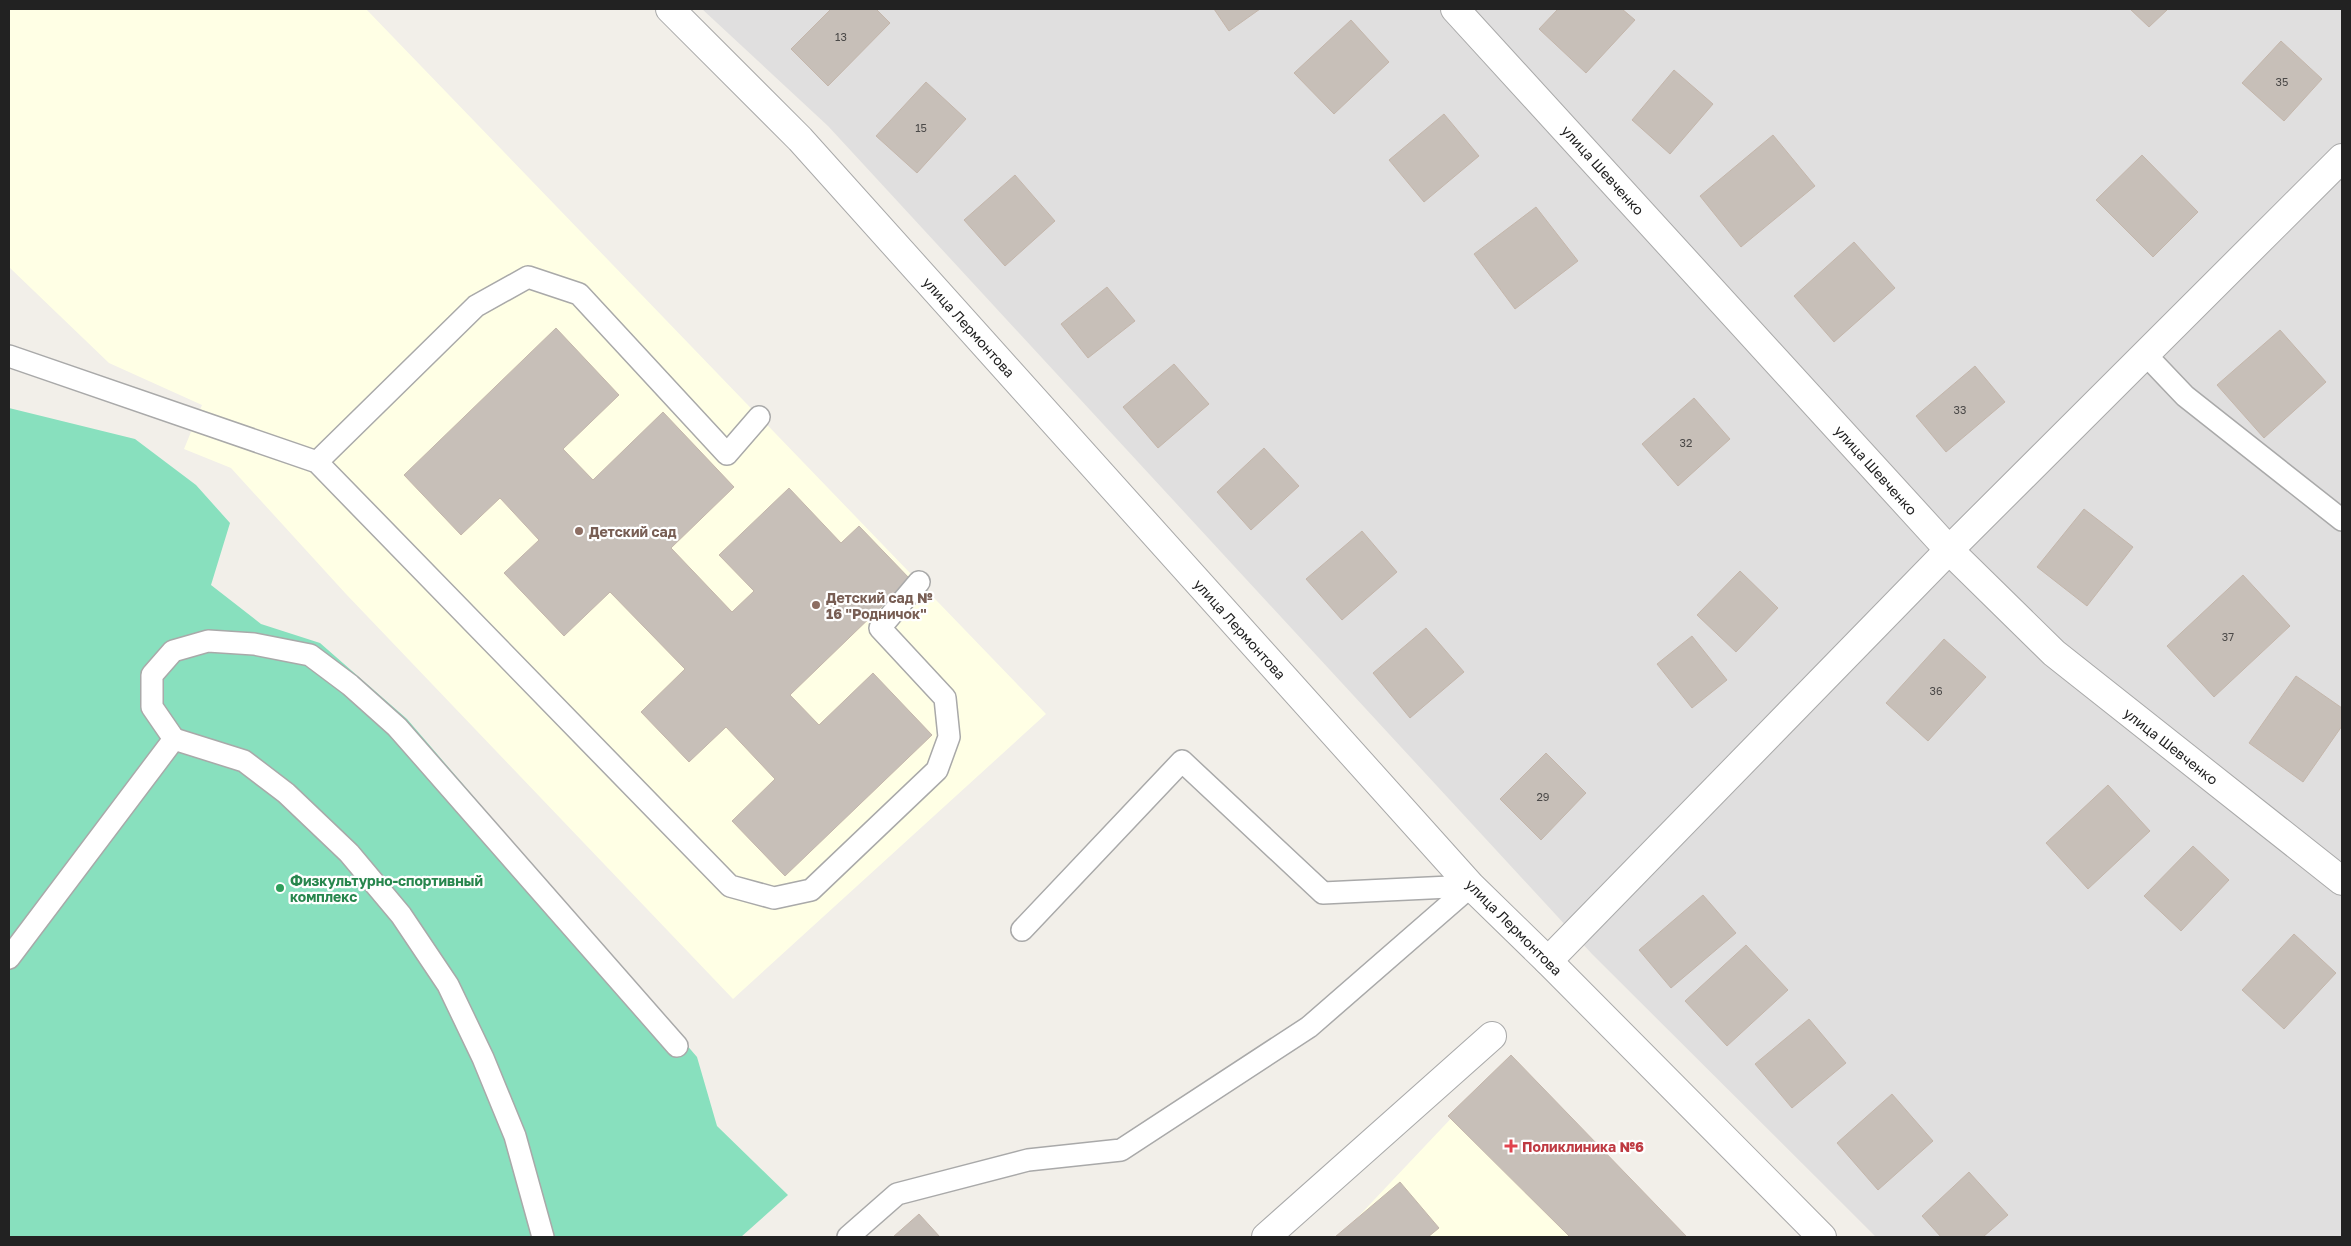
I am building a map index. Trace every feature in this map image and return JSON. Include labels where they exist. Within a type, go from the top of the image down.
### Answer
[{"type":"street","name":"улица Лермонтова","points":[[670,9],[800,139],[1471,886],[1822,1237]]},
{"type":"street","name":"улица Шевченко","points":[[1455,9],[1950,550],[2054,653],[2342,881]]},
{"type":"street","points":[[1548,961],[1950,550],[2342,158]]},
{"type":"street","points":[[1266,1237],[1492,1036]]},
{"type":"lane","points":[[317,462],[476,306],[528,277],[579,294],[727,454],[759,417]]},
{"type":"lane","points":[[2146,355],[2184,396],[2342,520]]},
{"type":"lane","points":[[9,356],[317,462],[730,886],[774,898],[811,890],[937,770],[949,737],[945,698],[880,628],[919,582]]},
{"type":"lane","points":[[543,1237],[515,1136],[483,1058],[448,986],[401,915],[349,853],[286,793],[244,761],[174,739],[152,707],[152,675],[172,651],[208,641],[254,644],[310,655],[350,685],[397,727],[677,1046]]},
{"type":"lane","points":[[9,958],[174,739]]},
{"type":"lane","points":[[1022,930],[1182,761],[1323,893],[1471,886]]},
{"type":"lane","points":[[848,1237],[897,1194],[1028,1160],[1121,1150],[1309,1027],[1471,886]]},
{"type":"shaded area","name":"Детский сад","points":[[9,9],[366,9],[1046,714],[733,999],[346,594],[231,468],[184,449],[202,405],[109,363],[9,267]]},
{"type":"shaded area","points":[[702,9],[2342,9],[2342,1237],[1876,1237],[1592,954],[828,126]]},
{"type":"shaded area","name":"Поликлиника №6","points":[[1511,1055],[1683,1237],[1339,1237]]},
{"type":"green space","name":"Физкультурно-спортивный комплекс","points":[[9,408],[135,439],[196,485],[230,523],[211,585],[261,624],[320,643],[407,719],[697,1057],[717,1126],[788,1195],[741,1237],[9,1237]]},
{"type":"building","points":[[831,9],[876,9],[890,23],[828,86],[791,49]]},
{"type":"building","points":[[1214,9],[1260,9],[1229,31]]},
{"type":"building","points":[[1558,9],[1622,9],[1635,20],[1586,73],[1539,29]]},
{"type":"building","points":[[2130,9],[2168,9],[2149,27]]},
{"type":"building","points":[[1351,20],[1389,62],[1334,114],[1294,73]]},
{"type":"building","points":[[2281,41],[2322,79],[2284,121],[2242,83]]},
{"type":"building","points":[[1674,70],[1713,104],[1670,154],[1632,120]]},
{"type":"building","points":[[926,82],[966,119],[917,173],[876,136]]},
{"type":"building","points":[[1444,114],[1479,156],[1424,202],[1389,160]]},
{"type":"building","points":[[1773,135],[1815,186],[1741,247],[1700,196]]},
{"type":"building","points":[[2142,155],[2198,212],[2153,257],[2096,200]]},
{"type":"building","points":[[1015,175],[1055,221],[1005,266],[964,220]]},
{"type":"building","points":[[1536,207],[1578,261],[1515,309],[1474,254]]},
{"type":"building","points":[[1854,242],[1895,288],[1834,342],[1794,296]]},
{"type":"building","points":[[1107,287],[1135,321],[1088,358],[1061,324]]},
{"type":"building","points":[[556,328],[619,395],[563,449],[593,480],[663,412],[734,487],[671,548],[732,612],[754,591],[719,555],[789,488],[841,543],[859,526],[910,579],[790,695],[819,725],[873,673],[932,735],[785,876],[732,821],[775,779],[726,727],[689,762],[641,712],[685,669],[610,592],[564,636],[504,573],[539,540],[500,498],[461,535],[404,475]]},
{"type":"building","points":[[2280,330],[2326,382],[2264,438],[2217,385]]},
{"type":"building","points":[[1174,364],[1209,404],[1158,448],[1123,407]]},
{"type":"building","points":[[1975,366],[2005,402],[1946,452],[1916,416]]},
{"type":"building","points":[[1694,398],[1730,439],[1678,486],[1642,444]]},
{"type":"building","points":[[1264,448],[1299,486],[1251,530],[1217,492]]},
{"type":"building","points":[[2084,509],[2133,547],[2087,606],[2037,567]]},
{"type":"building","points":[[1362,531],[1397,572],[1342,620],[1306,579]]},
{"type":"building","points":[[1740,571],[1778,608],[1736,652],[1697,615]]},
{"type":"building","points":[[2243,575],[2290,626],[2214,697],[2167,646]]},
{"type":"building","points":[[1426,628],[1464,672],[1410,718],[1373,673]]},
{"type":"building","points":[[1692,636],[1727,680],[1692,708],[1657,664]]},
{"type":"building","points":[[1944,639],[1986,677],[1928,741],[1886,703]]},
{"type":"building","points":[[2296,676],[2342,708],[2342,726],[2303,782],[2249,743]]},
{"type":"building","points":[[1546,753],[1586,793],[1541,840],[1500,799]]},
{"type":"building","points":[[2108,785],[2150,831],[2088,889],[2046,843]]},
{"type":"building","points":[[2193,846],[2229,880],[2181,931],[2144,896]]},
{"type":"building","points":[[1703,895],[1736,933],[1671,988],[1639,950]]},
{"type":"building","points":[[2294,934],[2336,973],[2284,1029],[2242,990]]},
{"type":"building","points":[[1746,945],[1788,990],[1727,1046],[1685,1001]]},
{"type":"building","points":[[1809,1019],[1846,1063],[1792,1108],[1755,1064]]},
{"type":"building","points":[[1511,1055],[1687,1237],[1570,1237],[1448,1116]]},
{"type":"building","points":[[1892,1094],[1933,1141],[1878,1190],[1837,1143]]},
{"type":"building","points":[[1969,1172],[2008,1215],[1983,1237],[1941,1237],[1922,1216]]},
{"type":"building","points":[[1400,1182],[1439,1228],[1428,1237],[1335,1237]]},
{"type":"building","points":[[919,1214],[940,1237],[893,1237]]},
{"type":"place","name":"Детский сад","points":[[579,531]]},
{"type":"place","name":"Детский сад № 16 \"Родничок\"","points":[[816,605]]},
{"type":"place","name":"Физкультурно-спортивный комплекс","points":[[280,888]]},
{"type":"place","name":"Поликлиника №6","points":[[1511,1146]]}]
